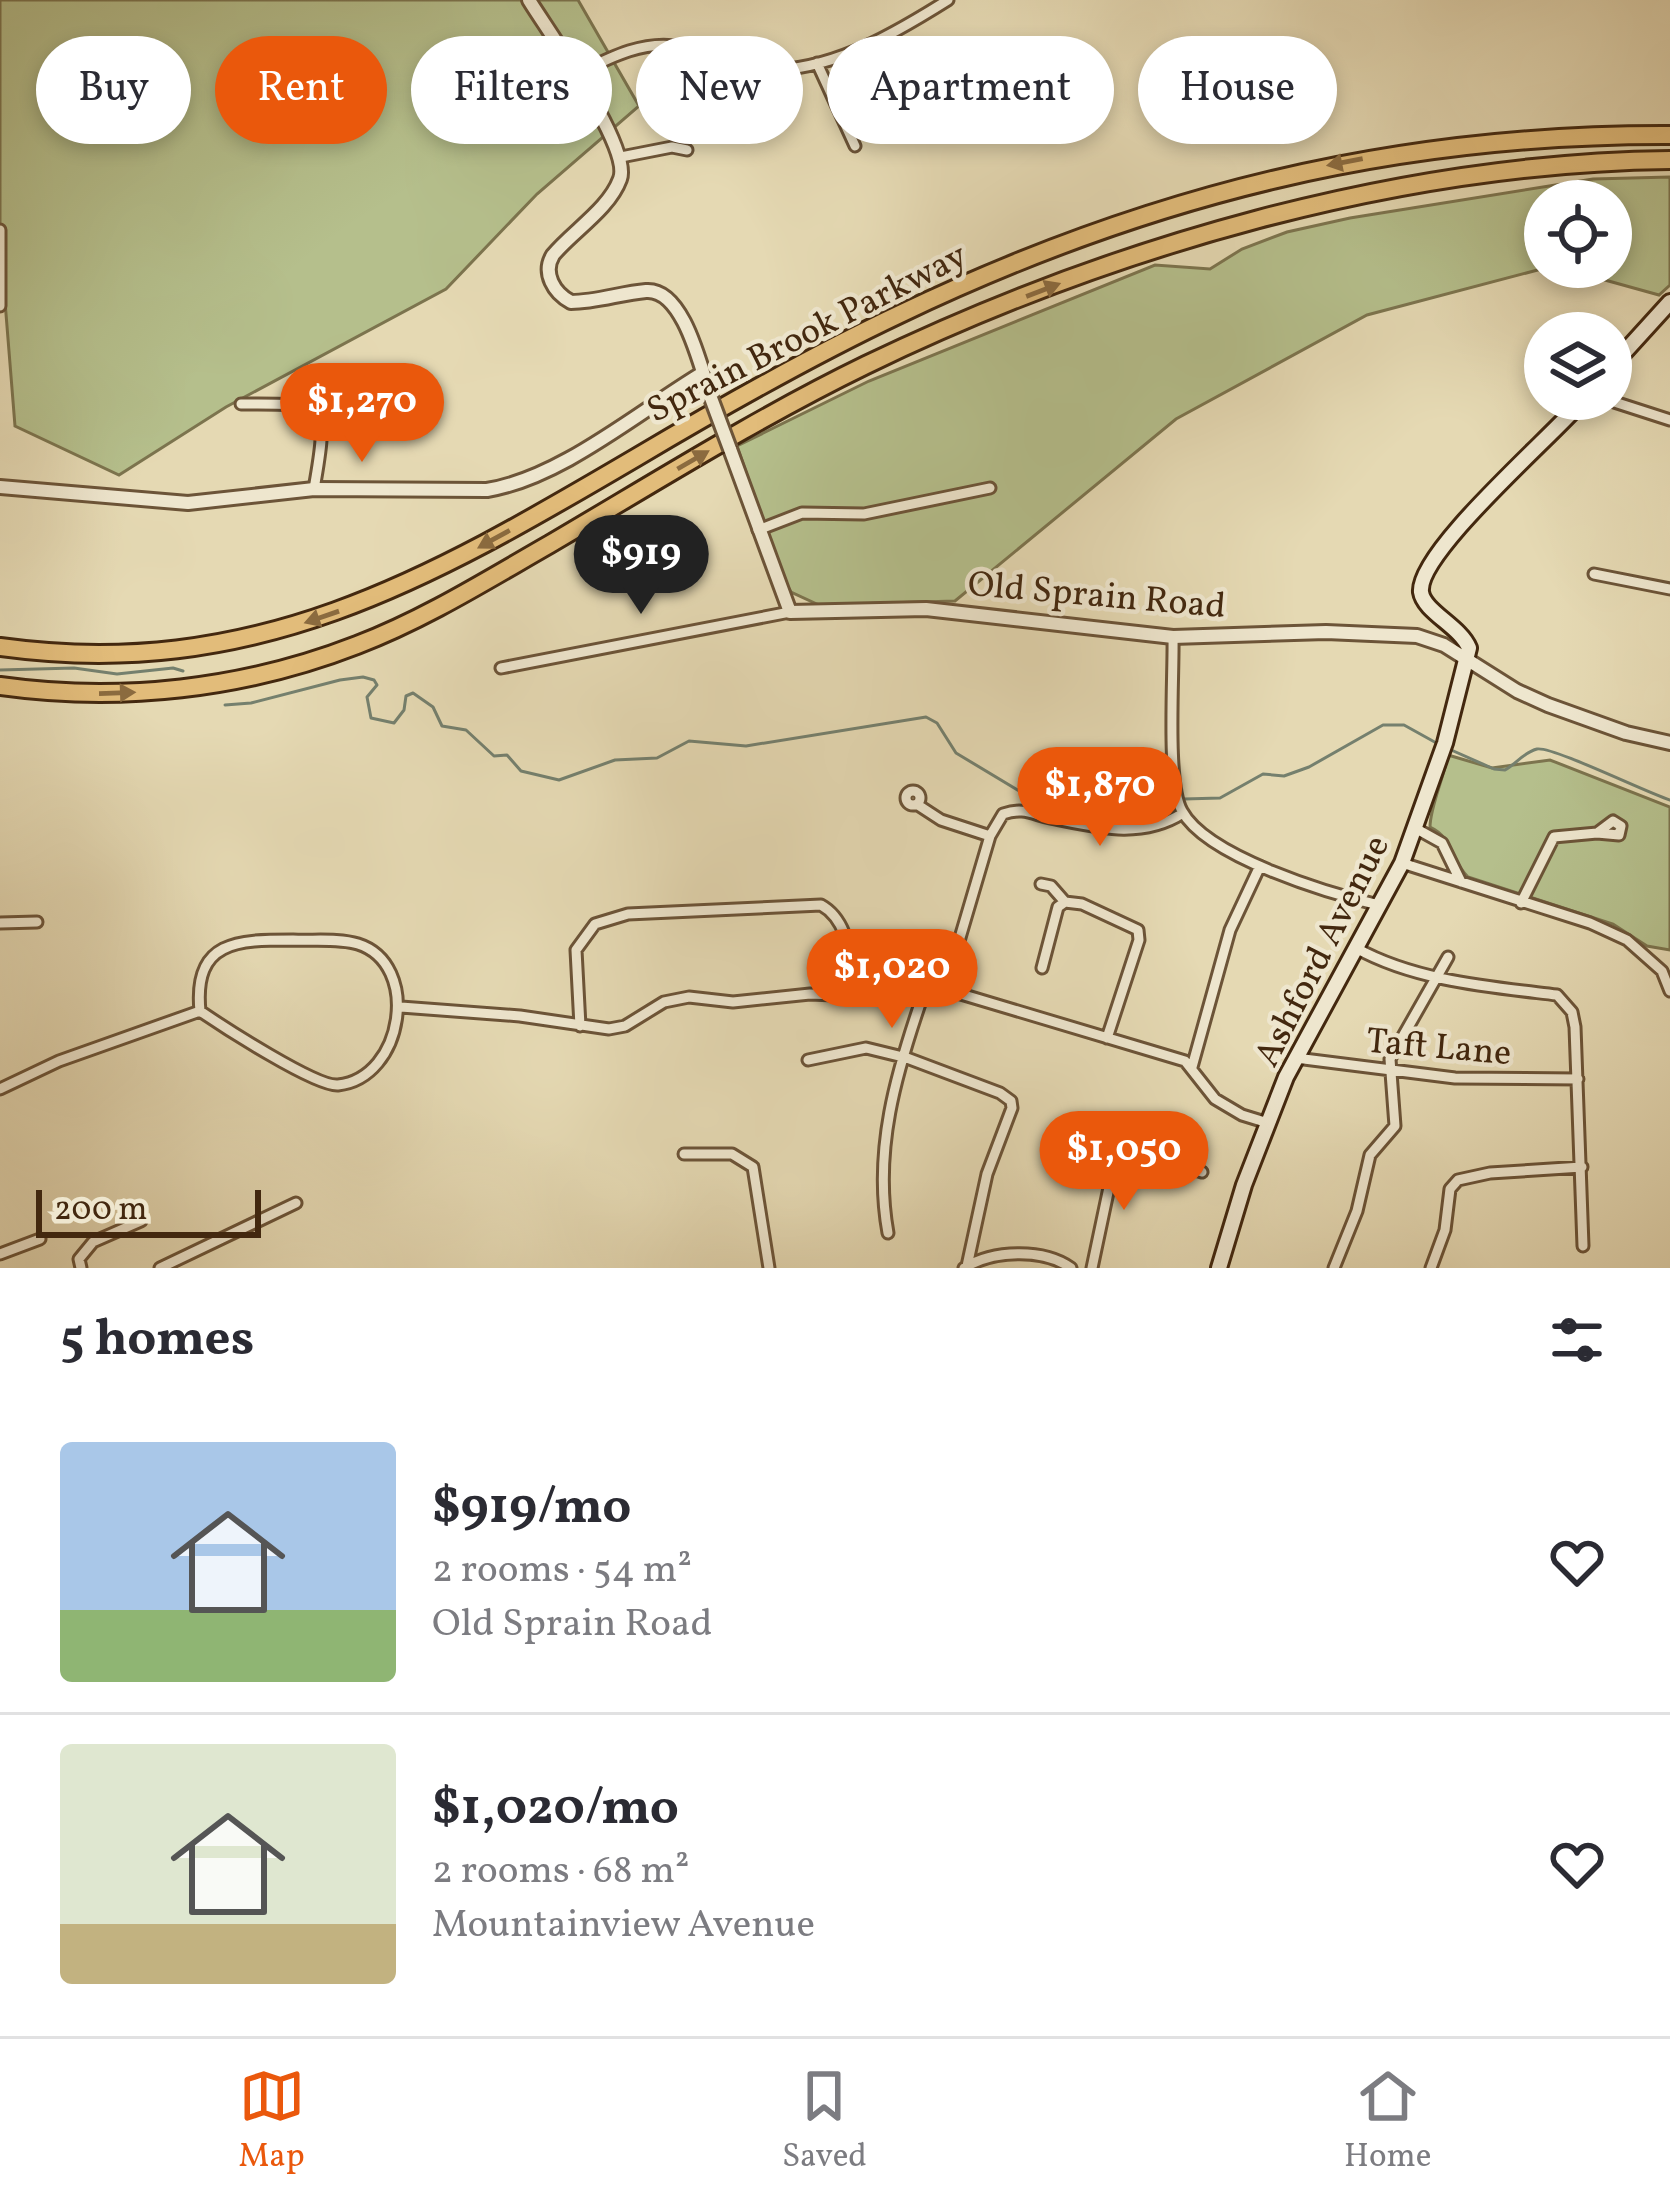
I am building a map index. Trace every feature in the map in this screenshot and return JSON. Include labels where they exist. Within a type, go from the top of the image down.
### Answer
[{"type":"highway","name":"Sprain Brook Parkway","points":[[0,646],[79,654],[189,649],[270,633],[349,608],[476,550],[862,332],[1026,257],[1183,201],[1303,170],[1425,149],[1535,138],[1670,135]]},
{"type":"highway","name":"Sprain Brook Parkway","points":[[0,686],[89,693],[158,691],[240,680],[307,663],[433,611],[852,372],[1067,280],[1212,233],[1360,197],[1523,171],[1670,160]]},
{"type":"main road","points":[[1632,344],[1670,302]]},
{"type":"main road","points":[[1468,658],[1465,638],[1424,599],[1421,591],[1426,573],[1452,534],[1563,420]]},
{"type":"main road","name":"Ashford Avenue","points":[[1220,1268],[1244,1185],[1296,1058],[1402,863],[1443,748],[1468,658]]},
{"type":"street","points":[[529,0],[551,36]]},
{"type":"street","points":[[612,59],[632,50],[679,47],[749,69],[788,69],[872,43],[948,0]]},
{"type":"street","points":[[817,63],[855,146]]},
{"type":"street","points":[[612,138],[621,157],[620,181],[553,255],[548,262],[549,278],[571,302],[641,291],[661,293],[672,301],[790,611]]},
{"type":"street","points":[[621,157],[672,147],[687,150]]},
{"type":"street","points":[[0,230],[0,306]]},
{"type":"street","points":[[0,487],[188,503],[314,489],[506,487],[564,461],[703,374]]},
{"type":"street","points":[[241,404],[302,404],[320,418],[324,431],[314,489]]},
{"type":"street","points":[[1632,408],[1670,420]]},
{"type":"street","points":[[758,530],[802,513],[864,514],[990,488]]},
{"type":"street","points":[[1594,574],[1670,589]]},
{"type":"street","name":"Old Sprain Road","points":[[500,668],[790,611],[926,609],[1173,637],[1326,632],[1417,637],[1468,658],[1517,691],[1548,705],[1670,743]]},
{"type":"street","points":[[1173,637],[1175,787],[1183,813],[1197,829],[1260,866],[1379,905]]},
{"type":"street","points":[[918,805],[941,820],[991,836]]},
{"type":"street","points":[[944,992],[991,836],[1004,814],[1024,809],[1132,831],[1183,813]]},
{"type":"street","points":[[1415,827],[1437,838],[1461,882]]},
{"type":"street","points":[[1521,903],[1554,837],[1597,832]]},
{"type":"street","points":[[1434,873],[1446,854]]},
{"type":"street","points":[[1402,863],[1590,923],[1628,940],[1662,971],[1670,991]]},
{"type":"street","points":[[1192,1067],[1230,930],[1260,866]]},
{"type":"street","points":[[1041,884],[1051,886],[1064,902],[1082,904],[1138,930],[1139,940],[1107,1039]]},
{"type":"street","points":[[1042,968],[1058,907],[1064,902]]},
{"type":"street","points":[[580,1026],[576,950],[596,924],[628,914],[821,905],[837,918],[844,933],[852,996]]},
{"type":"street","points":[[0,923],[37,922]]},
{"type":"street","points":[[0,1089],[59,1061],[200,1011],[322,1082],[337,1085],[362,1074],[385,1055],[401,1007],[381,962],[357,944],[248,940],[227,944],[209,962],[198,989],[200,1011]]},
{"type":"street","points":[[1356,948],[1380,962],[1564,1000],[1575,1027],[1583,1246]]},
{"type":"street","points":[[1334,1268],[1357,1211],[1370,1155],[1395,1126],[1393,1053],[1448,957]]},
{"type":"street","points":[[401,1007],[609,1029],[625,1026],[664,1002],[689,997],[733,1002],[811,994],[944,992],[1185,1061],[1215,1099],[1268,1123]]},
{"type":"street","points":[[888,1233],[881,1193],[889,1102],[923,995]]},
{"type":"street","points":[[808,1060],[866,1048],[1007,1097],[1012,1108],[987,1174],[966,1267]]},
{"type":"street","name":"Taft Lane","points":[[1296,1058],[1455,1078],[1578,1079]]},
{"type":"street","points":[[1092,1268],[1115,1149],[1122,1143],[1202,1172]]},
{"type":"street","points":[[684,1154],[732,1154],[753,1167],[769,1268]]},
{"type":"street","points":[[1431,1268],[1445,1230],[1450,1189],[1458,1180],[1490,1173],[1582,1167]]},
{"type":"street","points":[[160,1268],[296,1203]]},
{"type":"street","points":[[81,1268],[79,1259],[93,1242],[141,1221]]},
{"type":"street","points":[[0,1254],[40,1238]]},
{"type":"street","points":[[966,1267],[981,1258],[1042,1255],[1071,1268]]},
{"type":"green space","points":[[0,0],[578,0],[599,36],[411,36],[411,144],[595,144],[537,194],[446,289],[226,407],[119,475],[15,426],[0,239]]},
{"type":"green space","points":[[612,59],[636,101],[636,109],[612,129]]},
{"type":"green space","points":[[1670,177],[1670,285],[1659,295],[1632,288],[1632,180],[1587,180]]},
{"type":"green space","points":[[1524,190],[1524,274],[1367,315],[1176,419],[955,601],[819,605],[791,592],[737,446],[869,381],[1155,265],[1210,269],[1242,249],[1287,232]]},
{"type":"green space","points":[[1448,755],[1492,768],[1550,760],[1670,807],[1670,950],[1647,946],[1613,924],[1468,877],[1444,837],[1430,827]]},
{"type":"waterway","points":[[0,670],[183,671]]},
{"type":"waterway","points":[[225,705],[363,677],[377,685],[367,697],[371,718],[394,723],[404,710],[406,696],[413,693],[433,707],[442,726],[466,730],[494,756],[507,755],[521,771],[559,780],[615,760],[657,758],[689,741],[746,746],[926,717],[937,723],[956,753],[1026,795]]},
{"type":"waterway","points":[[1184,799],[1220,798],[1263,774],[1284,776],[1309,767],[1383,725],[1404,725],[1440,745]]},
{"type":"waterway","points":[[1449,749],[1505,770],[1532,751],[1546,750],[1670,800]]},
{"type":"waterway","points":[[1059,798],[1092,795],[1146,814],[1170,800]]}]
